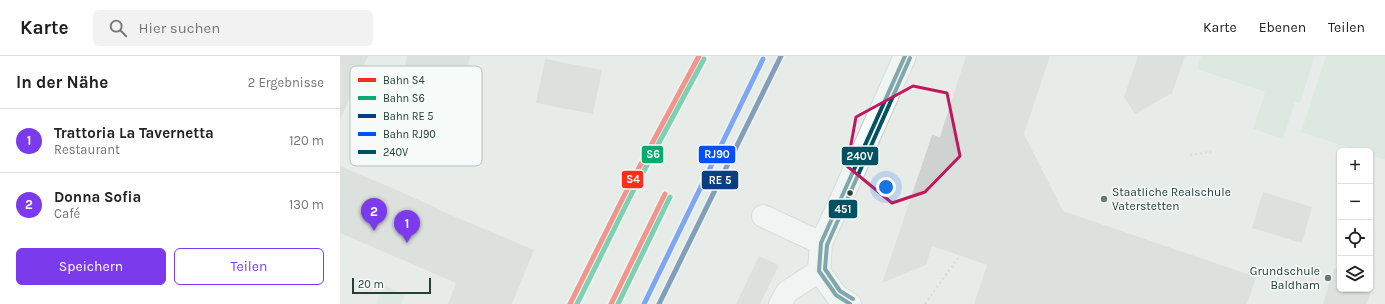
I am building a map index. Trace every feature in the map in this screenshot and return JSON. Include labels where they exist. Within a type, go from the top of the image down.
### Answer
[{"type":"street","points":[[850,304],[836,295],[819,271],[821,243],[905,56]]},
{"type":"street","points":[[763,216],[821,243]]},
{"type":"street","points":[[780,304],[788,292],[819,271]]},
{"type":"path","points":[[1190,155],[1211,152]]},
{"type":"path","points":[[925,304],[960,255]]},
{"type":"highlighted area","points":[[913,86],[947,93],[960,156],[925,192],[892,203],[847,166],[856,117]]},
{"type":"green space","points":[[1201,56],[1315,56],[1300,103],[1295,102],[1283,139],[1253,129],[1265,92],[1197,69]]},
{"type":"green space","points":[[1326,56],[1385,56],[1385,160],[1373,156],[1373,148],[1349,148],[1301,132]]},
{"type":"green space","points":[[384,285],[405,295],[401,304],[376,304]]},
{"type":"building","points":[[340,56],[368,56],[364,66],[350,66],[350,97],[340,120]]},
{"type":"building","points":[[407,56],[470,56],[468,66],[405,66]]},
{"type":"building","points":[[966,56],[1050,56],[1024,134],[1063,211],[1256,277],[1247,304],[974,304],[987,265],[932,246],[926,265],[882,283],[932,135],[940,137]]},
{"type":"building","points":[[1138,56],[1185,56],[1172,93],[1135,114],[1124,97]]},
{"type":"building","points":[[545,59],[602,70],[593,114],[536,103]]},
{"type":"building","points":[[340,166],[534,250],[512,304],[448,304],[456,283],[340,233]]},
{"type":"building","points":[[1263,192],[1312,207],[1302,243],[1252,228]]},
{"type":"building","points":[[759,256],[779,265],[760,304],[736,304]]},
{"type":"building","points":[[1334,268],[1337,269],[1337,292],[1371,292],[1367,304],[1323,304]]},
{"type":"rail line","name":"S4","points":[[570,304],[627,190],[699,56]]},
{"type":"rail line","name":"S6","points":[[577,304],[632,193],[704,59]]},
{"type":"rail line","name":"RJ90","points":[[644,304],[763,59]]},
{"type":"rail line","name":"S4","points":[[611,304],[665,194]]},
{"type":"rail line","name":"S6","points":[[618,304],[670,197]]},
{"type":"transit line","points":[[659,304],[781,56]]},
{"type":"transit line","name":"240V","points":[[850,304],[836,295],[819,271],[821,243],[905,56]]},
{"type":"transit line","name":"451","points":[[853,299],[840,291],[825,269],[827,245],[910,58]]},
{"type":"place","name":"Staatliche Realschule Vaterstetten","points":[[1104,199]]},
{"type":"place","name":"Donna Sofia","points":[[374,231]]},
{"type":"place","name":"Trattoria La Tavernetta","points":[[407,243]]},
{"type":"place","name":"Grundschule Baldham","points":[[1328,278]]}]
